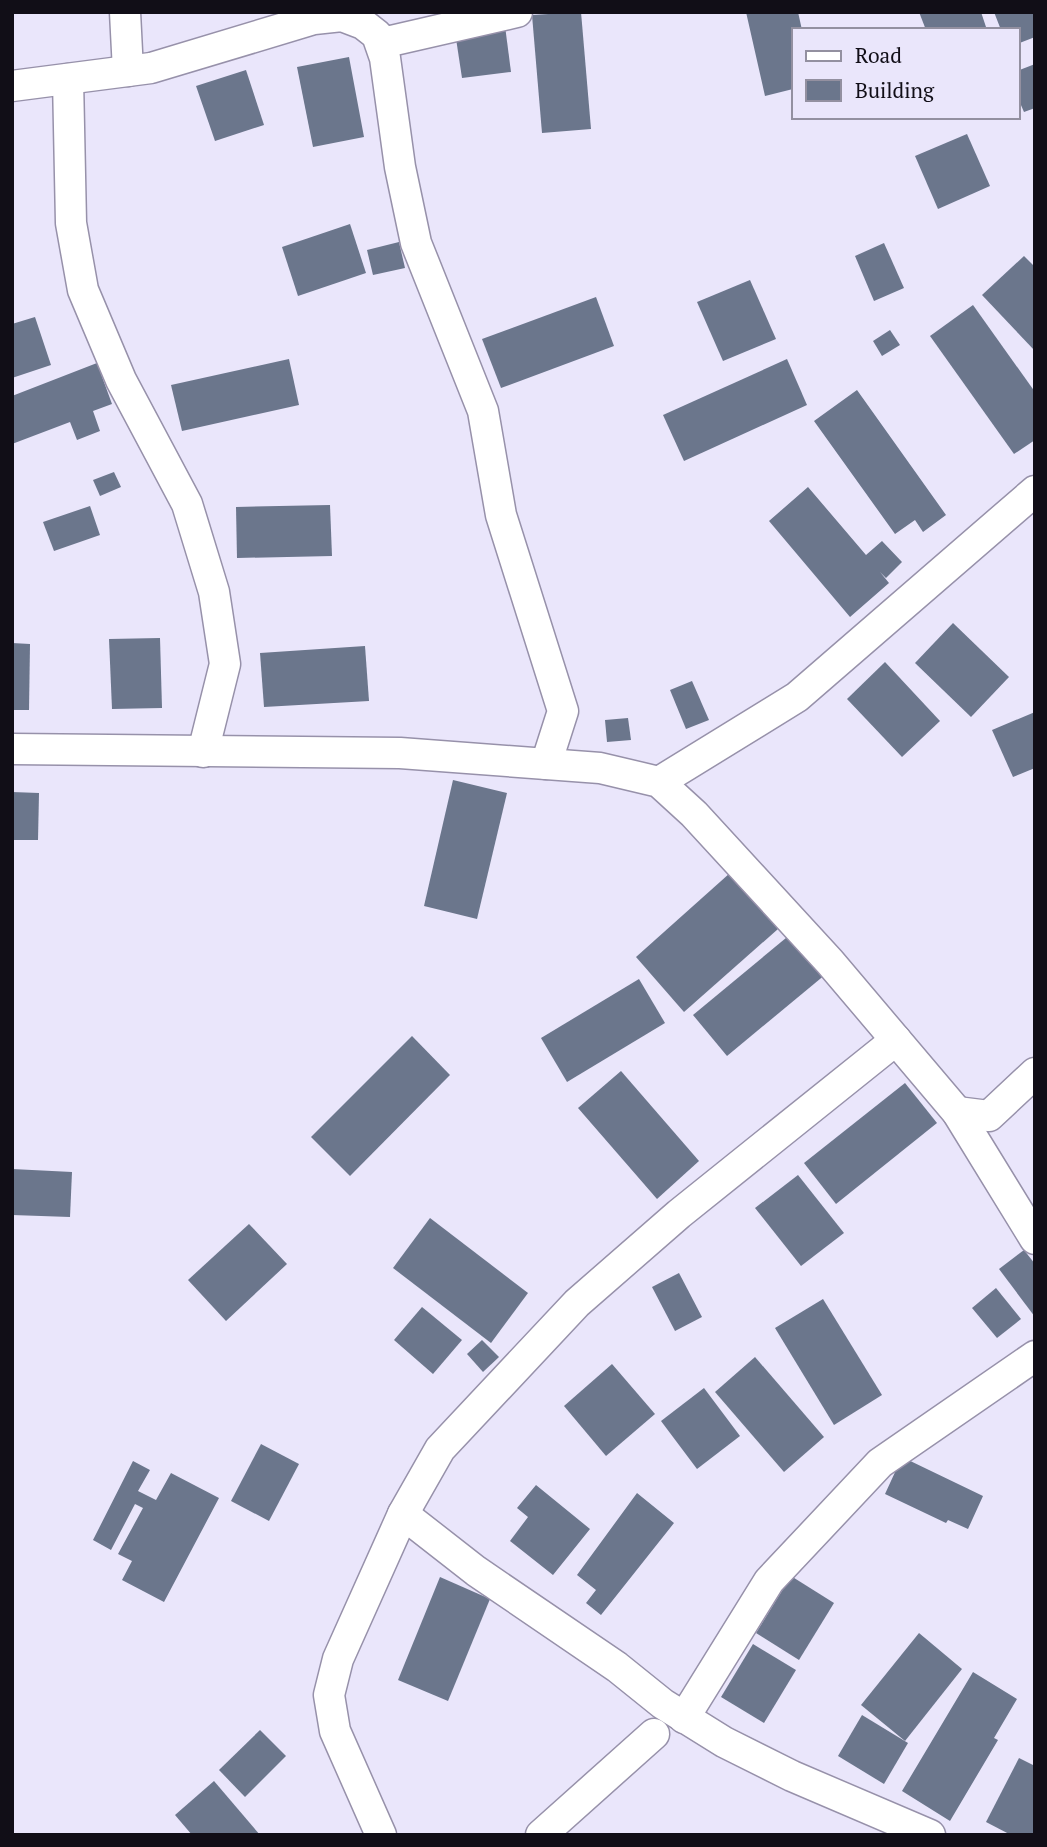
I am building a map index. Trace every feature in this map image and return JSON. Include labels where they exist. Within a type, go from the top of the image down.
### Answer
[{"type":"street","points":[[125,12],[128,71]]},
{"type":"street","points":[[382,43],[450,20],[517,12]]},
{"type":"street","points":[[12,86],[151,68],[314,19],[342,16],[363,24],[382,43],[400,167],[416,243],[483,411],[500,515],[563,711],[546,764]]},
{"type":"street","points":[[68,79],[71,223],[83,290],[121,380],[187,504],[214,592],[225,664],[202,752]]},
{"type":"street","points":[[659,782],[797,697],[1035,491]]},
{"type":"street","points":[[12,749],[400,753],[600,768],[659,782],[694,814],[830,962],[957,1112],[1035,1239]]},
{"type":"street","points":[[381,1835],[335,1731],[329,1695],[338,1659],[403,1514],[440,1449],[578,1303],[679,1214],[895,1040]]},
{"type":"street","points":[[957,1112],[989,1116],[1035,1073]]},
{"type":"street","points":[[684,1718],[769,1581],[880,1463],[1035,1356]]},
{"type":"street","points":[[403,1514],[476,1571],[564,1629],[684,1718],[724,1742],[792,1776],[930,1835]]},
{"type":"street","points":[[541,1835],[654,1734]]},
{"type":"building","points":[[581,12],[591,129],[542,133],[532,15]]},
{"type":"building","points":[[746,12],[798,12],[802,28],[792,28],[792,89],[765,96]]},
{"type":"building","points":[[919,12],[981,12],[986,28],[925,28]]},
{"type":"building","points":[[994,12],[1035,12],[1035,37],[1019,43],[1019,28],[1000,28]]},
{"type":"building","points":[[505,26],[511,72],[462,78],[455,32]]},
{"type":"building","points":[[349,57],[364,137],[313,147],[297,67]]},
{"type":"building","points":[[1035,64],[1035,108],[1024,112],[1019,101],[1019,70]]},
{"type":"building","points":[[246,70],[264,125],[215,141],[196,86]]},
{"type":"building","points":[[967,134],[990,186],[938,209],[915,156]]},
{"type":"building","points":[[350,224],[366,273],[298,296],[282,247]]},
{"type":"building","points":[[399,242],[405,268],[373,275],[367,250]]},
{"type":"building","points":[[884,243],[904,288],[874,301],[855,256]]},
{"type":"building","points":[[1024,256],[1035,267],[1035,351],[982,295]]},
{"type":"building","points":[[750,280],[776,339],[723,361],[697,302]]},
{"type":"building","points":[[596,297],[614,346],[501,388],[482,339]]},
{"type":"building","points":[[973,305],[1035,392],[1035,440],[1014,454],[930,336]]},
{"type":"building","points":[[35,317],[51,365],[12,378],[12,324]]},
{"type":"building","points":[[890,330],[900,345],[882,356],[873,341]]},
{"type":"building","points":[[289,359],[299,405],[182,431],[171,385]]},
{"type":"building","points":[[787,359],[807,405],[684,461],[663,415]]},
{"type":"building","points":[[97,363],[112,404],[93,411],[100,431],[77,440],[70,422],[12,444],[12,396]]},
{"type":"building","points":[[857,390],[946,515],[923,532],[915,520],[895,534],[814,421]]},
{"type":"building","points":[[114,472],[121,487],[100,496],[93,480]]},
{"type":"building","points":[[808,487],[866,555],[882,541],[902,562],[886,578],[880,572],[889,583],[850,617],[769,521]]},
{"type":"building","points":[[330,505],[332,556],[237,558],[236,507]]},
{"type":"building","points":[[90,506],[100,535],[54,551],[43,522]]},
{"type":"building","points":[[953,623],[1009,677],[971,717],[915,663]]},
{"type":"building","points":[[160,638],[162,708],[112,709],[109,639]]},
{"type":"building","points":[[12,643],[30,644],[29,710],[12,710]]},
{"type":"building","points":[[365,646],[369,701],[264,707],[260,653]]},
{"type":"building","points":[[885,662],[940,721],[902,757],[847,699]]},
{"type":"building","points":[[692,681],[709,720],[686,729],[670,690]]},
{"type":"building","points":[[1035,712],[1035,768],[1013,777],[992,730]]},
{"type":"building","points":[[628,718],[631,740],[607,742],[605,720]]},
{"type":"building","points":[[453,780],[507,793],[477,919],[424,906]]},
{"type":"building","points":[[12,792],[39,793],[38,840],[12,840]]},
{"type":"building","points":[[730,873],[778,929],[684,1012],[636,957]]},
{"type":"building","points":[[792,933],[826,974],[727,1056],[693,1015]]},
{"type":"building","points":[[639,979],[665,1023],[567,1082],[541,1038]]},
{"type":"building","points":[[412,1036],[450,1075],[350,1176],[311,1137]]},
{"type":"building","points":[[621,1071],[699,1161],[657,1199],[578,1108]]},
{"type":"building","points":[[905,1083],[937,1123],[836,1204],[804,1163]]},
{"type":"building","points":[[12,1169],[72,1172],[70,1217],[12,1215]]},
{"type":"building","points":[[798,1175],[844,1233],[801,1266],[755,1208]]},
{"type":"building","points":[[430,1218],[528,1293],[491,1343],[393,1268]]},
{"type":"building","points":[[249,1224],[287,1264],[226,1321],[188,1280]]},
{"type":"building","points":[[1024,1250],[1035,1264],[1035,1317],[999,1269]]},
{"type":"building","points":[[679,1273],[702,1317],[675,1331],[652,1287]]},
{"type":"building","points":[[996,1288],[1021,1319],[997,1338],[972,1308]]},
{"type":"building","points":[[823,1299],[882,1395],[834,1425],[775,1328]]},
{"type":"building","points":[[422,1307],[462,1340],[433,1374],[394,1340]]},
{"type":"building","points":[[482,1340],[499,1357],[483,1372],[467,1354]]},
{"type":"building","points":[[755,1357],[824,1437],[784,1472],[715,1392]]},
{"type":"building","points":[[612,1364],[655,1414],[606,1456],[564,1406]]},
{"type":"building","points":[[704,1388],[740,1436],[697,1469],[661,1421]]},
{"type":"building","points":[[261,1444],[299,1464],[269,1521],[231,1501]]},
{"type":"building","points":[[902,1457],[983,1496],[968,1529],[948,1520],[946,1523],[885,1494]]},
{"type":"building","points":[[133,1461],[150,1470],[138,1491],[156,1500],[171,1473],[219,1498],[164,1602],[122,1580],[132,1561],[118,1554],[143,1508],[135,1504],[111,1550],[93,1540]]},
{"type":"building","points":[[536,1485],[590,1529],[553,1575],[510,1541],[528,1517],[517,1508]]},
{"type":"building","points":[[637,1493],[674,1523],[601,1615],[586,1603],[596,1590],[577,1575]]},
{"type":"building","points":[[791,1576],[834,1603],[799,1660],[756,1633]]},
{"type":"building","points":[[440,1577],[490,1599],[448,1701],[398,1680]]},
{"type":"building","points":[[919,1633],[962,1669],[905,1741],[861,1705]]},
{"type":"building","points":[[753,1644],[796,1670],[764,1723],[721,1697]]},
{"type":"building","points":[[973,1672],[1017,1699],[994,1738],[998,1740],[950,1821],[902,1791]]},
{"type":"building","points":[[862,1715],[908,1743],[884,1784],[838,1756]]},
{"type":"building","points":[[260,1730],[286,1756],[245,1797],[219,1770]]},
{"type":"building","points":[[1019,1758],[1035,1766],[1035,1835],[1011,1835],[986,1822]]},
{"type":"building","points":[[214,1781],[260,1835],[192,1835],[175,1815]]}]
